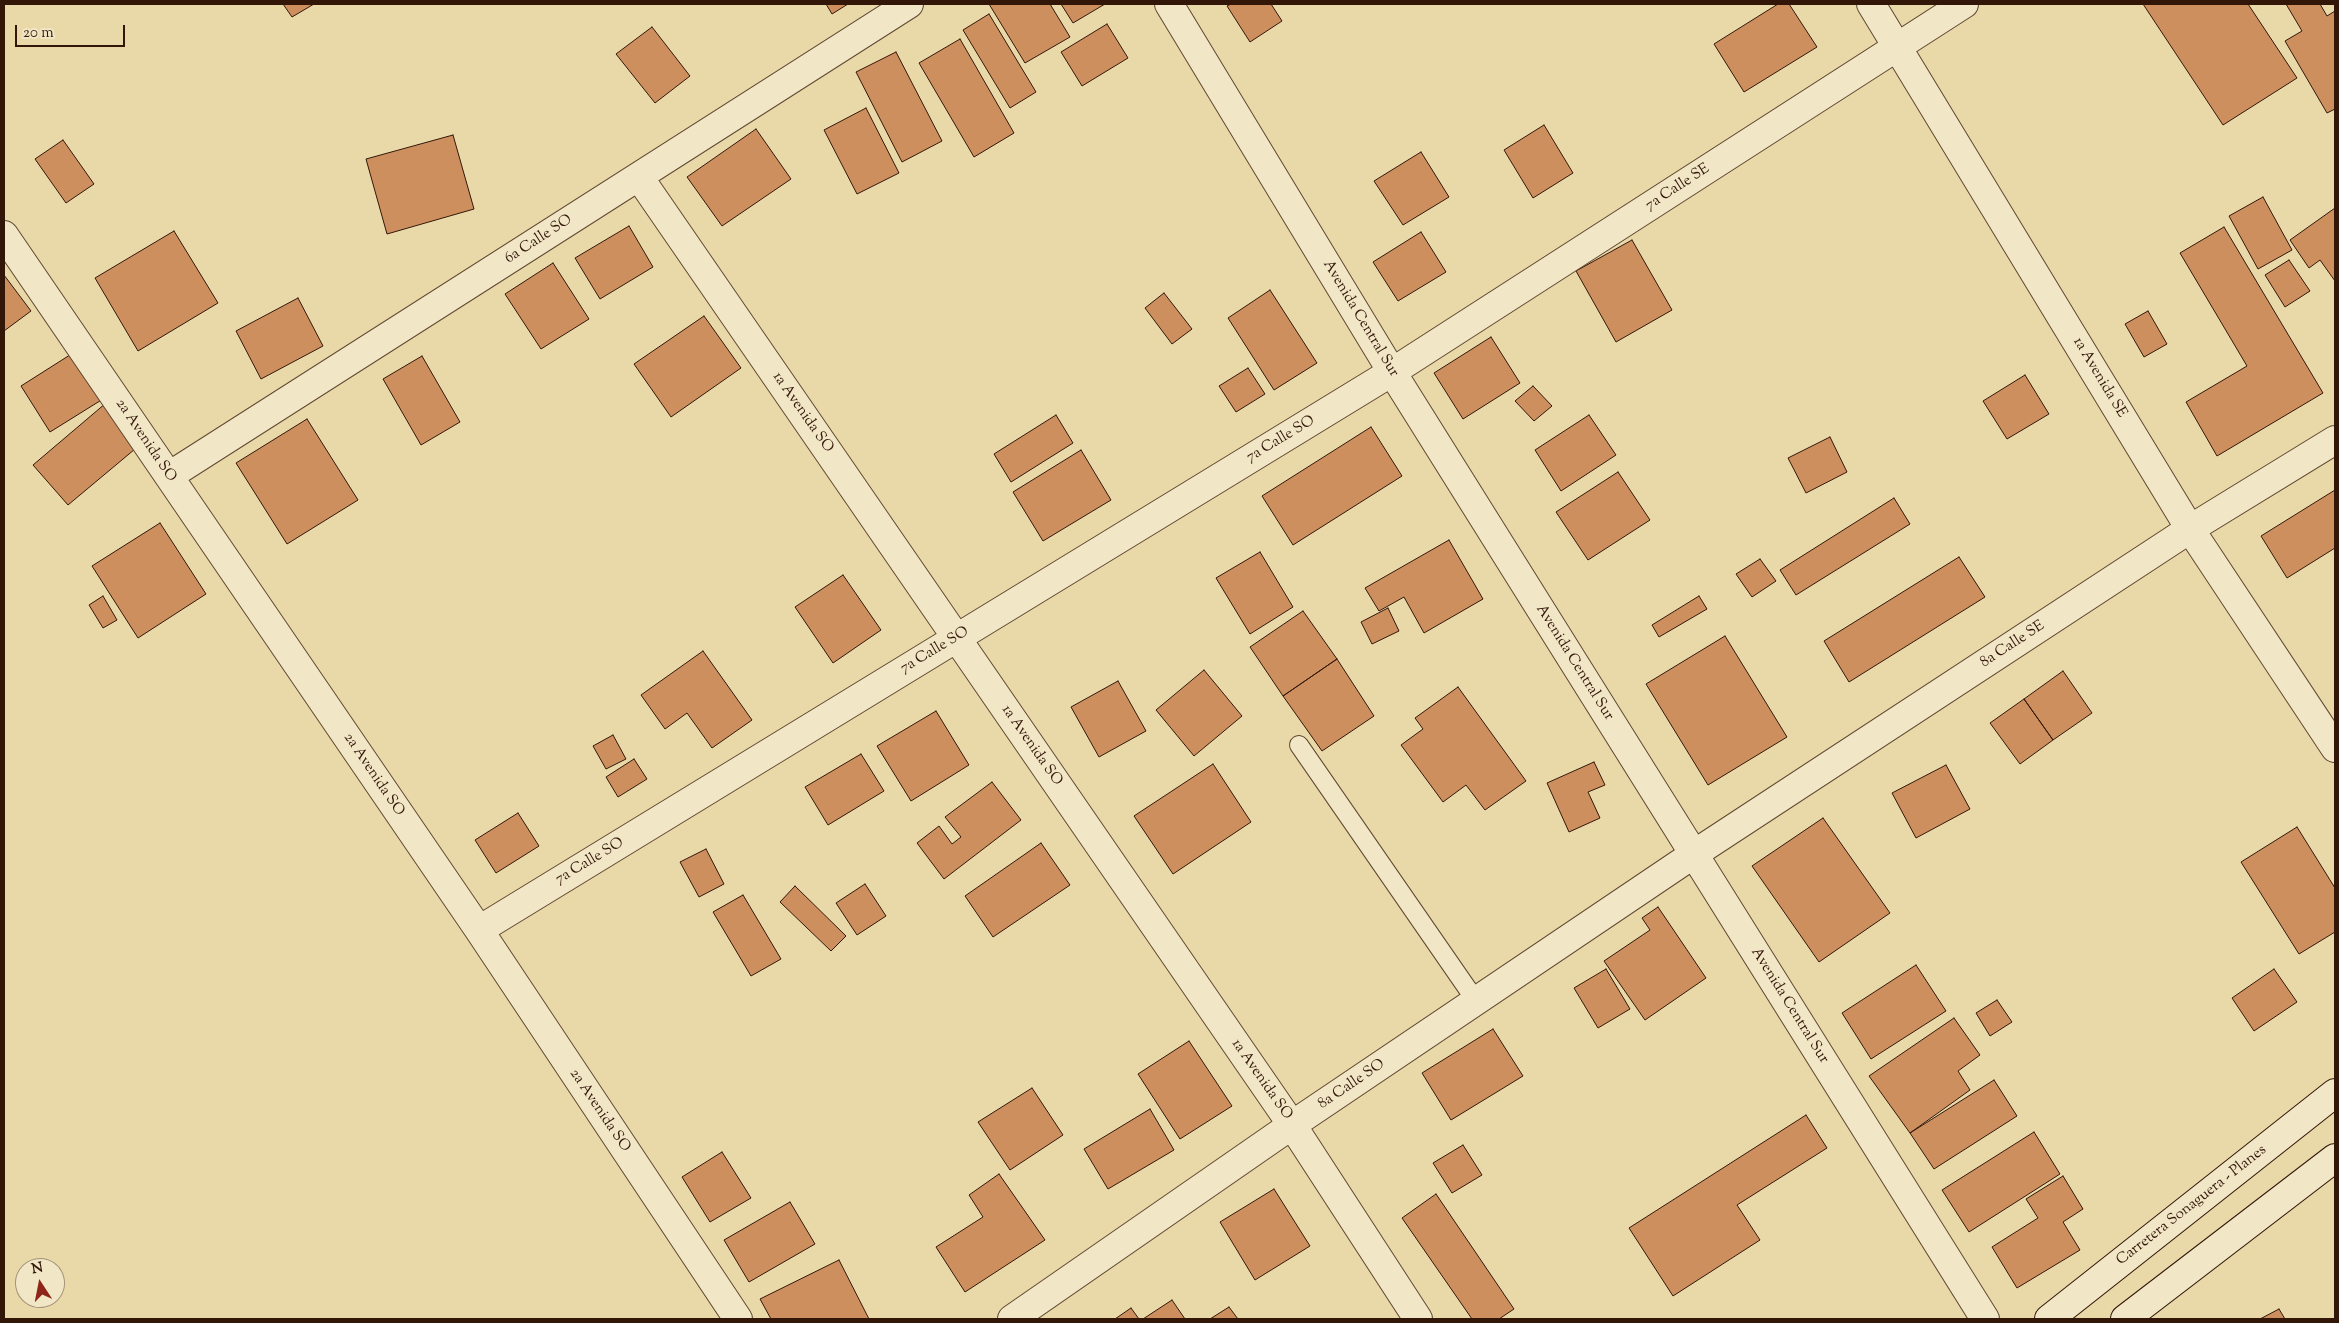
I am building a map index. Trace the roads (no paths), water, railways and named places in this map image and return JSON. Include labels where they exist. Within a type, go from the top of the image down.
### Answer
[{"type":"street","name":"6a Calle SO","points":[[169,476],[909,4]]},
{"type":"street","name":"Avenida Central Sur","points":[[1169,4],[1392,372],[1985,1319]]},
{"type":"street","name":"1a Avenida SE","points":[[1871,4],[2190,529],[2335,748]]},
{"type":"street","name":"7a Calle SE","points":[[1392,372],[1964,4]]},
{"type":"street","name":"1a Avenida SO","points":[[639,177],[1292,1125],[1418,1319]]},
{"type":"street","name":"2a Avenida SO","points":[[4,235],[478,930],[738,1319]]},
{"type":"street","name":"7a Calle SO","points":[[478,930],[1392,372]]},
{"type":"street","name":"8a Calle SE","points":[[1694,854],[2190,529],[2335,440]]},
{"type":"street","name":"8a Calle SO","points":[[1012,1319],[1292,1125],[1694,854]]},
{"type":"street","name":"Carretera Sonaguera - Planes","points":[[2049,1319],[2335,1093]]},
{"type":"street","points":[[2125,1319],[2335,1158]]},
{"type":"lane","points":[[1299,745],[1476,1001]]}]
